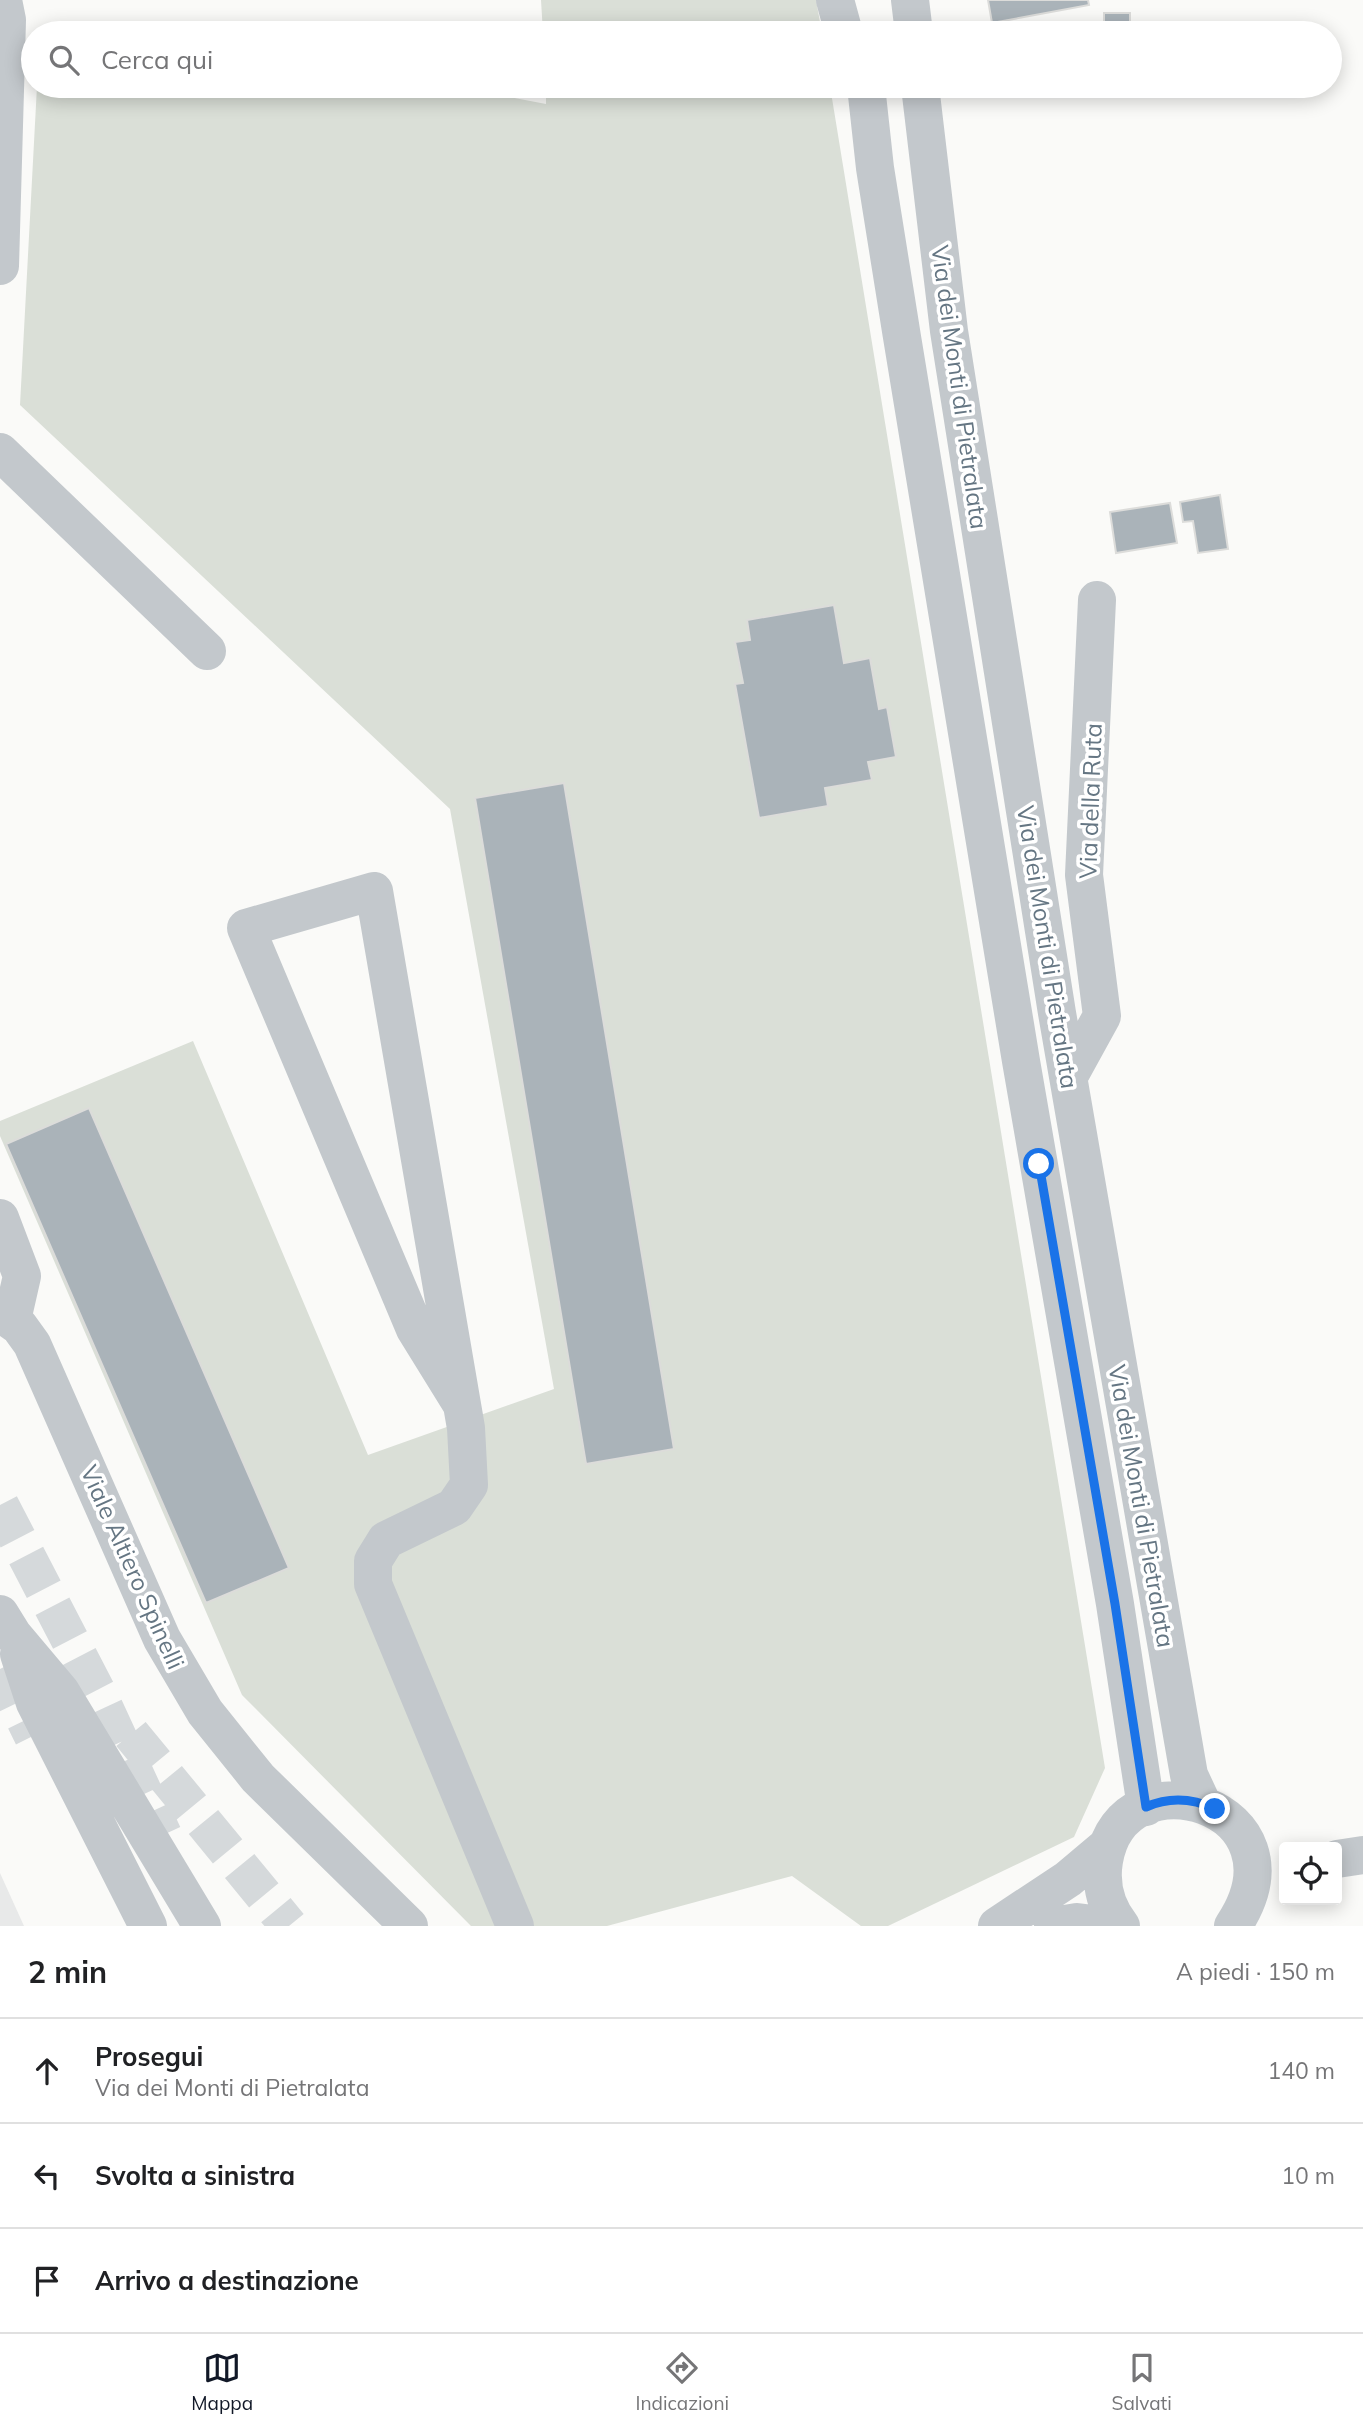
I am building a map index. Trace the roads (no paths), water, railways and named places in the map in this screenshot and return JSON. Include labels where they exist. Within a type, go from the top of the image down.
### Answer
[{"type":"street","points":[[0,266],[7,20],[4,0]]},
{"type":"street","points":[[835,0],[841,21]]},
{"type":"street","points":[[855,0],[858,21]]},
{"type":"street","points":[[910,0],[913,21]]},
{"type":"street","name":"Via dei Monti di Pietralata","points":[[862,98],[870,127]]},
{"type":"street","name":"Via dei Monti di Pietralata","points":[[867,98],[1021,1061],[1115,1604],[1146,1807]]},
{"type":"street","name":"Via dei Monti di Pietralata","points":[[921,98],[949,331],[1069,1076],[1189,1775],[1202,1803]]},
{"type":"street","points":[[0,452],[207,651]]},
{"type":"street","name":"Via della Ruta","points":[[1069,1076],[1102,1016],[1084,875],[1097,600]]},
{"type":"street","points":[[462,1405],[415,1329],[246,928],[374,891],[462,1405],[469,1485],[454,1507],[386,1540],[373,1560],[373,1584],[514,1926]]},
{"type":"street","points":[[0,1218],[22,1276],[6,1317]]},
{"type":"street","name":"Viale Altiero Spinelli","points":[[6,1317],[26,1334],[55,1390],[162,1639],[205,1712],[258,1778],[409,1926]]},
{"type":"street","points":[[6,1625],[35,1703],[148,1926]]},
{"type":"street","points":[[6,1625],[61,1692],[202,1926]]},
{"type":"street","points":[[997,1926],[1068,1879],[1106,1847],[1125,1819],[1146,1807],[1170,1800],[1202,1803],[1233,1824],[1269,1869],[1233,1926]]},
{"type":"street","points":[[1106,1847],[1101,1880],[1111,1913],[1121,1926]]},
{"type":"street","points":[[1342,1858],[1363,1855]]},
{"type":"street","points":[[1053,1926],[1077,1922],[1110,1926]]},
{"type":"tunnel","points":[[0,1505],[98,1694],[163,1835]]},
{"type":"tunnel","points":[[0,1669],[33,1736]]},
{"type":"tunnel","points":[[131,1734],[289,1926]]}]
